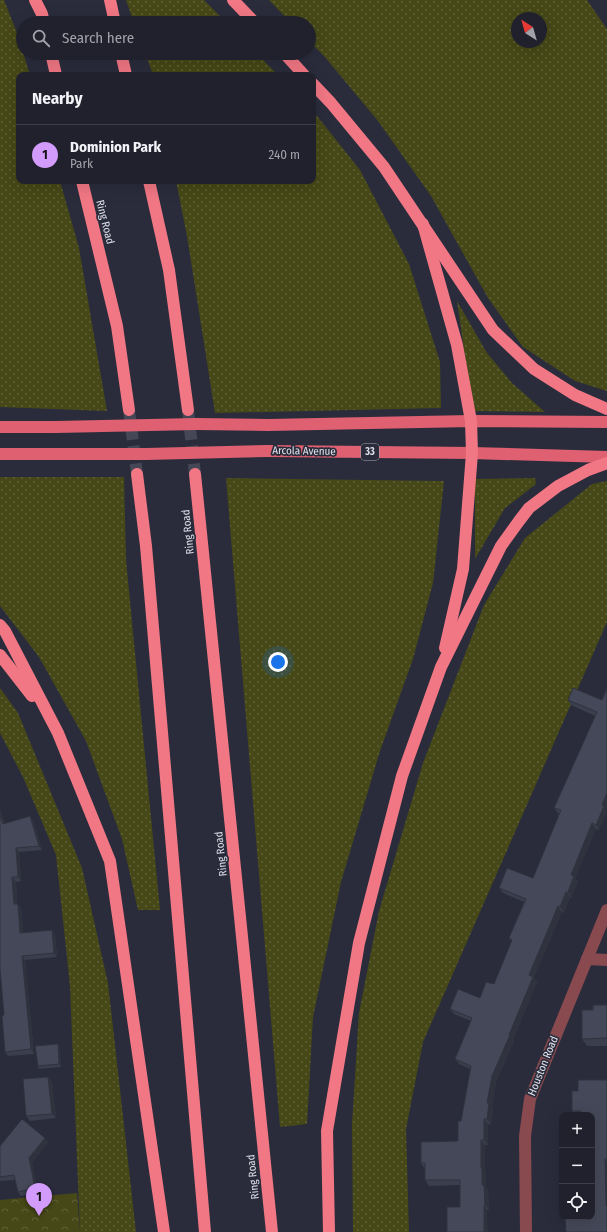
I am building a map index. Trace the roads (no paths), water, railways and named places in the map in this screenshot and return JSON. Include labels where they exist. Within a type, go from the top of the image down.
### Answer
[{"type":"highway","points":[[35,0],[42,16]]},
{"type":"highway","points":[[110,0],[113,16]]},
{"type":"highway","points":[[234,0],[249,16]]},
{"type":"highway","points":[[53,60],[55,72]]},
{"type":"highway","points":[[123,60],[125,72]]},
{"type":"highway","points":[[290,60],[301,72]]},
{"type":"highway","points":[[316,87],[331,103],[384,168],[492,330],[534,369],[575,394],[607,409]]},
{"type":"highway","name":"Ring Road","points":[[83,184],[117,326],[129,410]]},
{"type":"highway","points":[[150,184],[169,270],[188,410]]},
{"type":"highway","points":[[422,224],[457,345],[471,421],[472,453],[463,569],[441,667]]},
{"type":"highway","points":[[329,1232],[327,1131],[359,943],[402,776],[441,667],[501,546],[529,508],[558,486],[588,470],[607,463]]},
{"type":"highway","points":[[138,474],[146,546],[205,1232]]},
{"type":"highway","name":"Ring Road","points":[[195,474],[272,1232]]},
{"type":"highway","points":[[0,625],[5,631],[58,733],[110,861],[164,1232]]},
{"type":"highway","points":[[0,655],[20,679],[58,733]]},
{"type":"main road","points":[[0,427],[196,424],[268,425],[471,421],[607,422]]},
{"type":"main road","name":"Arcola Avenue","points":[[0,454],[146,454],[268,451],[472,453],[607,457]]},
{"type":"street","name":"Houston Road","points":[[526,1232],[525,1136],[530,1099],[607,910]]},
{"type":"street","points":[[587,959],[607,960]]},
{"type":"tunnel","points":[[129,410],[137,474]]},
{"type":"tunnel","points":[[188,410],[195,474]]},
{"type":"place","name":"Dominion Park","points":[[39,1216]]}]
